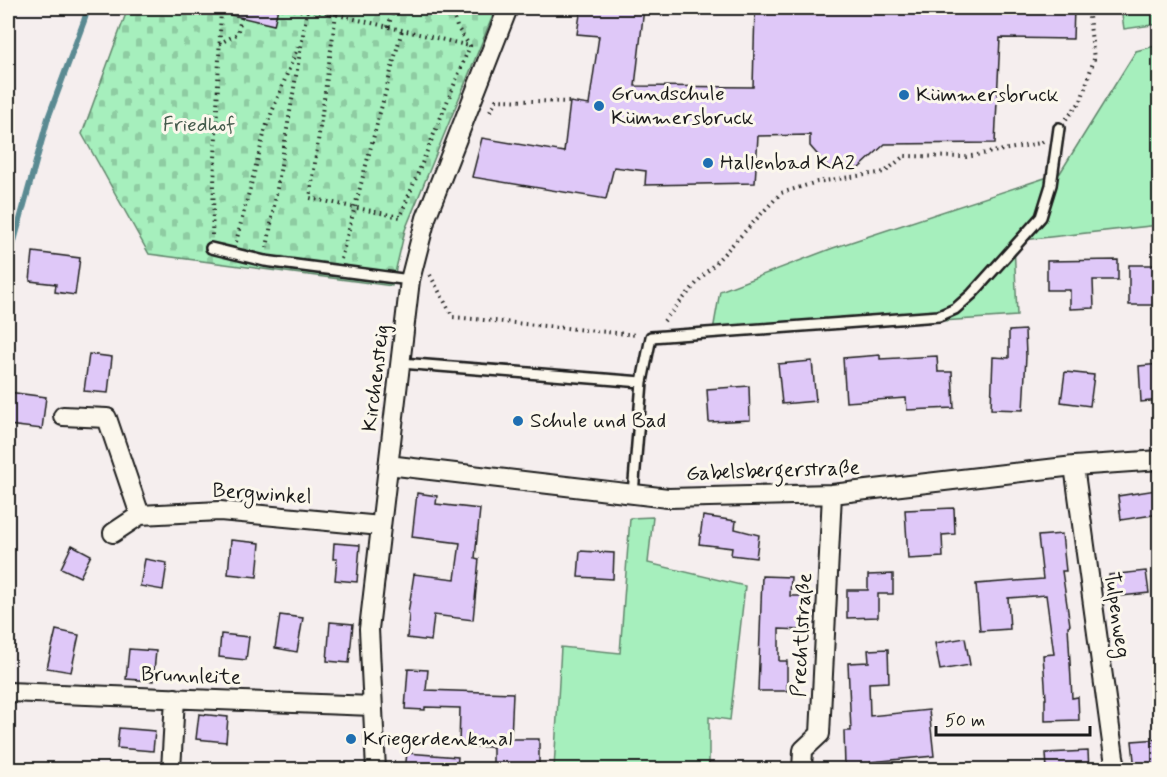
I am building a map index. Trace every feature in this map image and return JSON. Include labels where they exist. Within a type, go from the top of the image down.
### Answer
[{"type":"street","name":"Kirchensteig","points":[[376,770],[369,629],[410,280],[426,218],[508,8]]},
{"type":"street","points":[[63,416],[107,418],[140,515],[113,534]]},
{"type":"street","name":"Gabelsbergerstraße","points":[[388,465],[668,498],[832,495],[1074,466],[1160,460]]},
{"type":"street","name":"Tulpenweg","points":[[1074,466],[1117,770]]},
{"type":"street","name":"Prechtlstraße","points":[[802,770],[803,750],[820,734],[832,495]]},
{"type":"street","name":"Bergwinkel","points":[[140,515],[220,511],[381,526]]},
{"type":"street","name":"Brunnleite","points":[[8,692],[373,706]]},
{"type":"street","points":[[171,770],[176,698]]},
{"type":"lane","points":[[633,494],[642,382],[651,336],[939,316],[955,309],[972,294],[1041,217],[1051,185],[1059,128]]},
{"type":"lane","points":[[211,248],[265,261],[410,280]]},
{"type":"lane","points":[[401,363],[642,382]]},
{"type":"path","points":[[211,248],[220,8]]},
{"type":"path","points":[[219,44],[237,34],[244,8]]},
{"type":"path","points":[[278,8],[308,9],[336,14],[492,51]]},
{"type":"path","points":[[388,27],[394,8]]},
{"type":"path","points":[[451,8],[457,27],[470,46]]},
{"type":"path","points":[[430,274],[453,317],[651,336],[701,278],[781,193],[817,183],[885,172],[904,156],[966,157],[1040,143],[1059,128],[1081,101],[1094,59],[1088,8]]},
{"type":"path","points":[[265,261],[308,9]]},
{"type":"path","points":[[336,14],[310,198],[400,217],[470,46]]},
{"type":"path","points":[[345,246],[402,30]]},
{"type":"path","points":[[233,253],[266,126],[303,34]]},
{"type":"path","points":[[487,117],[496,100],[570,102]]},
{"type":"green space","name":"Friedhof","points":[[128,8],[496,8],[405,230],[392,286],[149,254],[82,134]]},
{"type":"green space","points":[[1121,8],[1159,8],[1159,24],[1124,29]]},
{"type":"green space","points":[[1159,45],[1159,225],[1014,241],[1017,316],[712,336],[720,291],[833,248],[1060,173],[1136,51]]},
{"type":"green space","points":[[653,517],[648,563],[745,586],[730,720],[709,717],[709,769],[554,769],[561,647],[620,653],[630,518]]},
{"type":"building","points":[[228,8],[278,8],[274,25],[227,14]]},
{"type":"building","points":[[581,8],[644,8],[635,86],[753,87],[755,8],[1074,8],[1073,39],[1000,38],[995,143],[885,144],[859,168],[829,168],[810,146],[810,135],[758,136],[755,183],[645,185],[646,171],[614,167],[606,199],[472,177],[482,138],[564,152],[570,102],[589,105],[599,36],[577,34]]},
{"type":"building","points":[[33,252],[80,258],[75,295],[55,292],[56,284],[30,281]]},
{"type":"building","points":[[1118,260],[1118,280],[1093,280],[1094,308],[1070,309],[1070,290],[1047,290],[1047,261]]},
{"type":"building","points":[[1129,265],[1160,265],[1160,305],[1129,305]]},
{"type":"building","points":[[1025,330],[1023,410],[991,409],[993,357],[1009,358],[1009,331]]},
{"type":"building","points":[[89,354],[112,357],[108,393],[84,391]]},
{"type":"building","points":[[880,355],[880,359],[937,356],[938,372],[952,372],[954,408],[907,410],[906,398],[846,402],[843,358]]},
{"type":"building","points":[[812,361],[816,401],[782,404],[778,364]]},
{"type":"building","points":[[1160,364],[1160,400],[1141,402],[1139,366]]},
{"type":"building","points":[[1065,372],[1094,375],[1090,406],[1061,402]]},
{"type":"building","points":[[749,386],[750,420],[709,422],[707,389]]},
{"type":"building","points":[[8,392],[46,397],[42,429],[8,425]]},
{"type":"building","points":[[1156,490],[1159,514],[1121,520],[1118,496]]},
{"type":"building","points":[[417,493],[437,496],[436,504],[480,509],[475,558],[479,559],[473,620],[434,615],[431,641],[407,638],[414,574],[455,579],[460,543],[412,537]]},
{"type":"building","points":[[954,508],[955,534],[942,535],[943,557],[908,559],[905,510]]},
{"type":"building","points":[[703,516],[736,521],[735,529],[759,535],[756,558],[731,555],[732,548],[699,544]]},
{"type":"building","points":[[1062,534],[1066,571],[1062,571],[1070,625],[1068,626],[1072,698],[1078,697],[1079,720],[1045,721],[1043,655],[1054,654],[1046,595],[1008,598],[1010,629],[980,631],[976,584],[1043,579],[1038,536]]},
{"type":"building","points":[[231,540],[260,543],[257,577],[228,574]]},
{"type":"building","points":[[334,543],[360,545],[357,582],[335,580],[337,559],[333,559]]},
{"type":"building","points":[[72,545],[91,555],[80,577],[61,568]]},
{"type":"building","points":[[580,551],[614,553],[613,579],[578,577]]},
{"type":"building","points":[[145,559],[167,563],[163,590],[140,586]]},
{"type":"building","points":[[1146,571],[1149,593],[1112,597],[1109,575]]},
{"type":"building","points":[[893,574],[893,594],[878,594],[878,617],[847,618],[847,590],[868,590],[868,575]]},
{"type":"building","points":[[762,576],[791,577],[790,596],[805,596],[804,630],[779,629],[779,661],[787,661],[787,691],[758,691]]},
{"type":"building","points":[[280,615],[303,618],[297,652],[275,648]]},
{"type":"building","points":[[330,622],[353,624],[349,663],[327,661]]},
{"type":"building","points":[[56,630],[79,635],[71,672],[47,668]]},
{"type":"building","points":[[221,634],[249,637],[246,660],[219,657]]},
{"type":"building","points":[[965,638],[970,665],[940,670],[935,643]]},
{"type":"building","points":[[129,649],[156,651],[153,681],[126,679]]},
{"type":"building","points":[[888,649],[889,682],[869,683],[870,716],[929,710],[934,756],[845,767],[844,731],[851,731],[848,663],[869,662],[868,650]]},
{"type":"building","points":[[408,669],[428,670],[426,690],[513,693],[511,739],[539,739],[539,770],[493,770],[493,747],[459,746],[460,708],[405,709]]},
{"type":"building","points":[[199,714],[228,717],[226,742],[196,739]]},
{"type":"building","points":[[119,728],[155,731],[153,751],[117,748]]},
{"type":"building","points":[[1160,739],[1160,768],[1135,770],[1132,741]]},
{"type":"building","points":[[1088,751],[1089,770],[1047,770],[1046,753]]},
{"type":"building","points":[[407,753],[458,757],[457,770],[405,770]]},
{"type":"waterway","points":[[8,263],[48,118],[88,8]]},
{"type":"place","name":"Kümmersbruck","points":[[904,95]]},
{"type":"place","name":"Grundschule Kümmersbruck","points":[[599,106]]},
{"type":"place","name":"Hallenbad KA2","points":[[708,163]]},
{"type":"place","name":"Schule und Bad","points":[[518,421]]},
{"type":"place","name":"Kriegerdenkmal","points":[[351,739]]}]
